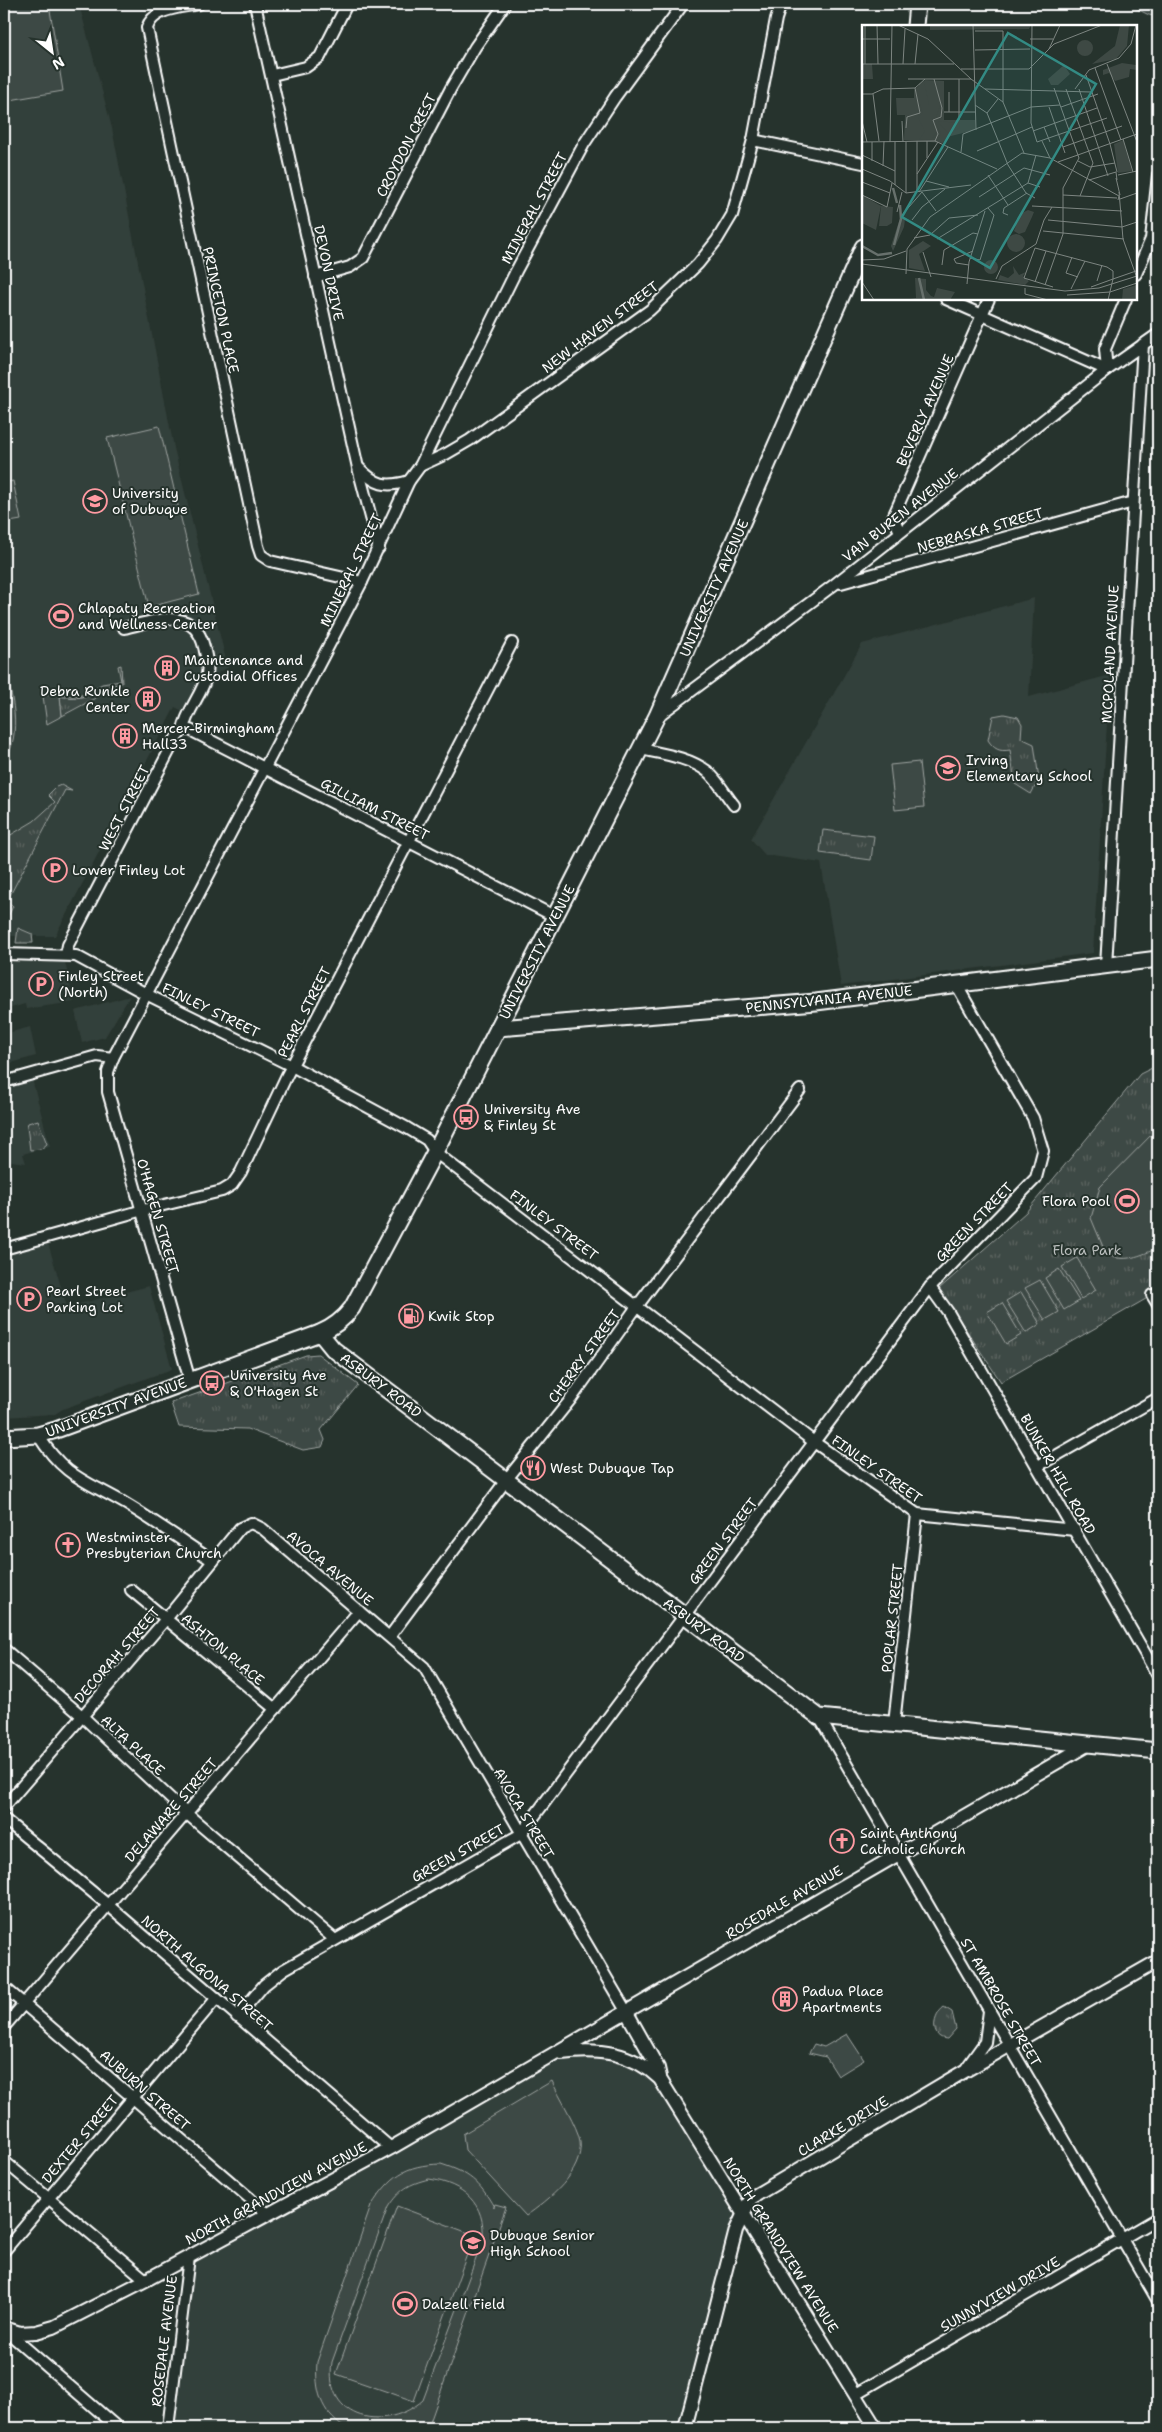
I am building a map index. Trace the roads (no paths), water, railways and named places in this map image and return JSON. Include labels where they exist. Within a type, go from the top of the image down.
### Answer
[{"type":"main road","points":[[915,25],[917,4]]},
{"type":"main road","name":"UNIVERSITY AVENUE","points":[[4,1437],[38,1435],[320,1334],[335,1327],[352,1308],[435,1152],[641,749],[861,264]]},
{"type":"main road","name":"PENNSYLVANIA AVENUE","points":[[498,1028],[816,1002],[1158,959]]},
{"type":"main road","name":"ASBURY ROAD","points":[[320,1334],[334,1349],[819,1717]]},
{"type":"main road","points":[[819,1717],[1087,1745],[1158,1750]]},
{"type":"street","name":"PRINCETON PLACE","points":[[199,4],[158,13],[149,20],[147,28],[258,546],[261,555],[270,561],[362,582]]},
{"type":"street","name":"DEVON DRIVE","points":[[255,4],[358,468],[379,548]]},
{"type":"street","points":[[272,74],[306,68],[320,58],[348,4]]},
{"type":"street","name":"CROYDON CREST","points":[[315,276],[350,267],[368,252],[451,88],[475,46],[505,4]]},
{"type":"street","name":"MINERAL STREET","points":[[113,1058],[266,769],[362,582],[409,481],[420,466],[516,270],[584,144],[615,97],[683,4]]},
{"type":"street","name":"NEW HAVEN STREET","points":[[420,466],[446,454],[477,435],[650,310],[683,279],[717,240],[732,215],[752,140],[776,19],[782,4]]},
{"type":"street","points":[[752,140],[862,163]]},
{"type":"street","points":[[1137,271],[1150,238],[1158,174]]},
{"type":"street","points":[[948,300],[1107,370],[1105,349],[1126,300]]},
{"type":"street","name":"BEVERLY AVENUE","points":[[900,532],[893,517],[989,300]]},
{"type":"street","name":"VAN BUREN AVENUE","points":[[657,716],[835,584],[1107,370],[1158,335]]},
{"type":"street","name":"MCPOLAND AVENUE","points":[[1106,966],[1143,344]]},
{"type":"street","points":[[358,468],[370,480],[385,485],[396,485],[409,481]]},
{"type":"street","name":"NEBRASKA STREET","points":[[835,584],[1133,502]]},
{"type":"street","name":"WEST STREET","points":[[66,955],[68,946],[176,738],[183,730],[185,719],[207,675],[208,665],[202,638],[193,626],[181,619],[172,618],[124,628]]},
{"type":"street","name":"PEARL STREET","points":[[4,1249],[143,1210],[222,1191],[232,1185],[241,1172],[292,1066],[512,643]]},
{"type":"street","name":"GILLIAM STREET","points":[[183,730],[190,730],[409,840],[554,916]]},
{"type":"street","points":[[641,749],[679,758],[700,767],[708,772],[734,805]]},
{"type":"street","name":"FINLEY STREET","points":[[4,954],[76,956],[148,995],[292,1066],[408,1128],[427,1140],[435,1152],[638,1305],[814,1442],[917,1514],[1075,1530]]},
{"type":"street","name":"GREEN STREET","points":[[237,2017],[264,1985],[283,1970],[334,1939],[521,1834],[930,1288],[1036,1178],[1043,1151],[1033,1118],[956,984]]},
{"type":"street","points":[[4,1082],[97,1056],[113,1058]]},
{"type":"street","name":"O'HAGEN STREET","points":[[113,1058],[108,1072],[108,1092],[190,1381]]},
{"type":"street","name":"CHERRY STREET","points":[[390,1636],[507,1479],[571,1399],[638,1305],[800,1090]]},
{"type":"street","name":"BUNKER HILL ROAD","points":[[930,1288],[948,1312],[1158,1676]]},
{"type":"street","points":[[1152,1295],[1158,1306]]},
{"type":"street","points":[[1038,1466],[1158,1398]]},
{"type":"street","points":[[38,1435],[53,1456],[73,1476],[126,1504],[213,1561]]},
{"type":"street","name":"POPLAR STREET","points":[[894,1724],[917,1514]]},
{"type":"street","name":"DECORAH STREET","points":[[4,1807],[166,1619],[240,1528],[251,1522]]},
{"type":"street","name":"AVOCA AVENUE","points":[[251,1522],[263,1529],[390,1636]]},
{"type":"street","name":"ASHTON PLACE","points":[[132,1590],[275,1709]]},
{"type":"street","name":"DELAWARE STREET","points":[[4,2027],[359,1611]]},
{"type":"street","name":"AVOCA STREET","points":[[390,1636],[424,1666],[626,2011]]},
{"type":"street","name":"ALTA PLACE","points":[[4,1649],[82,1716],[186,1813],[334,1939]]},
{"type":"street","name":"ST AMBROSE STREET","points":[[819,1717],[1158,2301]]},
{"type":"street","name":"ROSEDALE AVENUE","points":[[626,2011],[1087,1745]]},
{"type":"street","name":"NORTH ALGONA STREET","points":[[4,1819],[108,1905],[391,2148]]},
{"type":"street","name":"CLARKE DRIVE","points":[[685,2428],[736,2230],[751,2198],[963,2072],[1158,1961]]},
{"type":"street","name":"AUBURN STREET","points":[[4,1988],[268,2214]]},
{"type":"street","name":"DEXTER STREET","points":[[4,2251],[216,1999]]},
{"type":"street","points":[[963,2072],[975,2060],[985,2042],[989,2010]]},
{"type":"street","name":"NORTH GRANDVIEW AVENUE","points":[[5,2329],[20,2333],[36,2332],[54,2327],[146,2280],[391,2148],[626,2011],[658,2068],[660,2079]]},
{"type":"street","name":"NORTH GRANDVIEW AVENUE","points":[[554,2054],[584,2050],[612,2053],[632,2059],[650,2070],[660,2079],[876,2428]]},
{"type":"street","points":[[4,2161],[146,2280]]},
{"type":"street","name":"SUNNYVIEW DRIVE","points":[[856,2394],[1158,2218]]},
{"type":"street","name":"ROSEDALE AVENUE","points":[[168,2428],[189,2257]]},
{"type":"street","points":[[5,2329],[118,2428]]},
{"type":"place","name":"University of Dubuque","points":[[95,501]]},
{"type":"place","name":"Chlapaty Recreation and Wellness Center","points":[[61,616]]},
{"type":"place","name":"Maintenance and Custodial Offices","points":[[167,668]]},
{"type":"place","name":"Debra Runkle Center","points":[[148,699]]},
{"type":"place","name":"Mercer-Birmingham Hall33","points":[[125,736]]},
{"type":"place","name":"Irving Elementary School","points":[[948,768]]},
{"type":"place","name":"Lower Finley Lot","points":[[55,870]]},
{"type":"place","name":"Finley Street (North)","points":[[41,984]]},
{"type":"place","name":"University Ave & Finley St","points":[[466,1117]]},
{"type":"place","name":"Flora Pool","points":[[1127,1201]]},
{"type":"place","name":"Pearl Street Parking Lot","points":[[29,1299]]},
{"type":"place","name":"Kwik Stop","points":[[411,1316]]},
{"type":"place","name":"University Ave & O'Hagen St","points":[[212,1383]]},
{"type":"place","name":"West Dubuque Tap","points":[[533,1468]]},
{"type":"place","name":"Westminster Presbyterian Church","points":[[68,1545]]},
{"type":"place","name":"Saint Anthony Catholic Church","points":[[842,1841]]},
{"type":"place","name":"Padua Place Apartments","points":[[785,1999]]},
{"type":"place","name":"Dubuque Senior High School","points":[[473,2243]]},
{"type":"place","name":"Dalzell Field","points":[[405,2304]]},
{"type":"park label","name":"Flora Park","points":[[1087,1250]]}]
